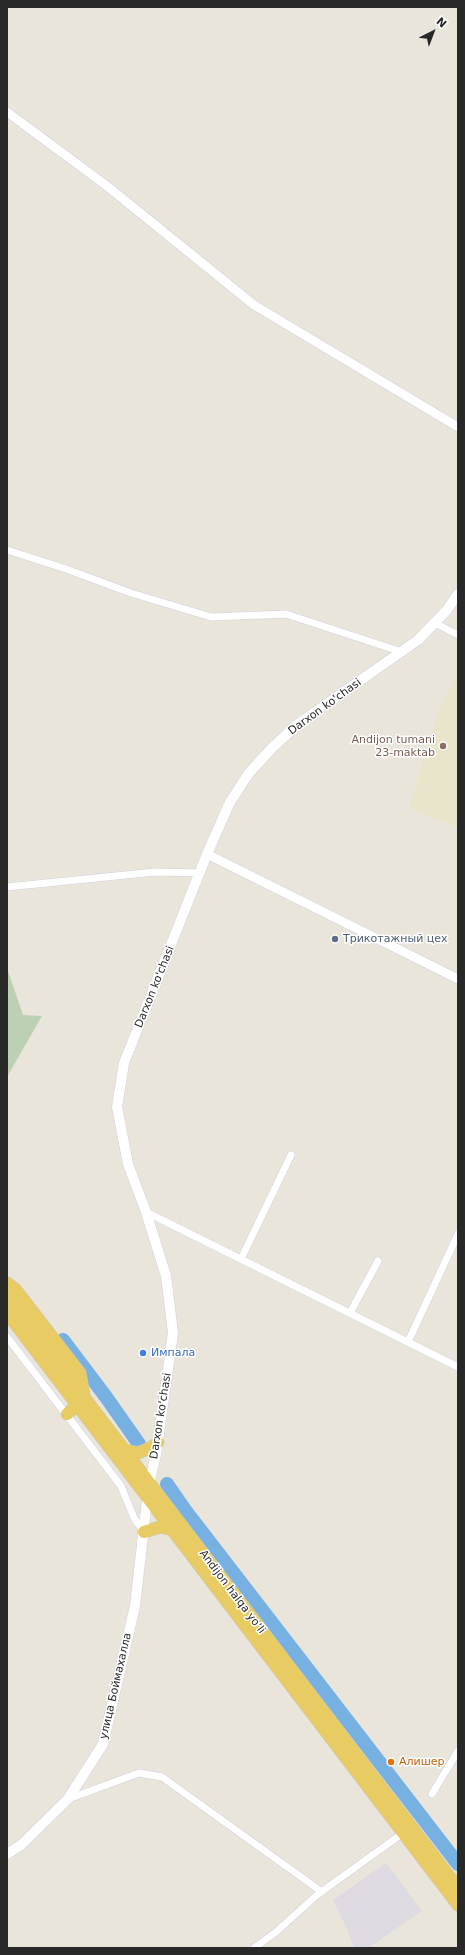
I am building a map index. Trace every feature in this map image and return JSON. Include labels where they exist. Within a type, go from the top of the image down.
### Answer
[{"type":"highway","points":[[7,1283],[16,1290],[80,1373],[80,1401],[67,1414]]},
{"type":"highway","name":"Andijon halqa yo‘li","points":[[7,1296],[170,1529],[458,1905]]},
{"type":"highway","name":"Andijon halqa yo‘li","points":[[7,1313],[80,1401],[124,1450],[458,1888]]},
{"type":"highway","points":[[124,1450],[138,1453],[152,1448],[158,1442]]},
{"type":"highway","points":[[144,1532],[160,1527],[170,1529]]},
{"type":"main road","name":"Darxon ko'chasi","points":[[149,1482],[158,1442],[173,1333],[166,1276],[146,1212],[128,1164],[117,1107],[124,1063],[207,854],[230,802],[249,773],[273,747],[298,724],[418,640],[435,623],[458,594]]},
{"type":"main road","name":"улица Боймахалла","points":[[7,1854],[21,1845],[68,1799],[103,1744],[135,1606],[149,1482]]},
{"type":"street","points":[[7,112],[106,186],[254,305],[458,427]]},
{"type":"street","points":[[7,550],[66,569],[131,593],[211,617],[286,614],[402,652]]},
{"type":"street","points":[[435,623],[458,634]]},
{"type":"street","points":[[207,854],[458,979]]},
{"type":"street","points":[[7,887],[155,872],[200,873]]},
{"type":"street","points":[[241,1259],[291,1155]]},
{"type":"street","points":[[146,1212],[458,1367]]},
{"type":"street","points":[[408,1342],[458,1234]]},
{"type":"street","points":[[350,1313],[378,1261]]},
{"type":"street","points":[[7,1337],[121,1486],[134,1518],[144,1532]]},
{"type":"street","points":[[432,1794],[458,1751]]},
{"type":"street","points":[[68,1799],[139,1773],[162,1777],[322,1892]]},
{"type":"street","points":[[254,1948],[276,1932],[306,1904],[403,1833]]},
{"type":"shaded area","name":"Andijon tumani 23-maktab","points":[[458,671],[458,828],[409,808],[436,717]]},
{"type":"shaded area","points":[[386,1863],[422,1911],[368,1948],[354,1948],[348,1931],[333,1900]]},
{"type":"green space","points":[[7,968],[23,1015],[42,1016],[7,1077]]},
{"type":"waterway","points":[[63,1340],[139,1444]]},
{"type":"waterway","points":[[167,1484],[185,1510],[458,1864]]},
{"type":"place","name":"Andijon tumani 23-maktab","points":[[443,746]]},
{"type":"place","name":"Трикотажный цех","points":[[335,939]]},
{"type":"place","name":"Импала","points":[[143,1353]]},
{"type":"place","name":"Алишер","points":[[391,1762]]}]
